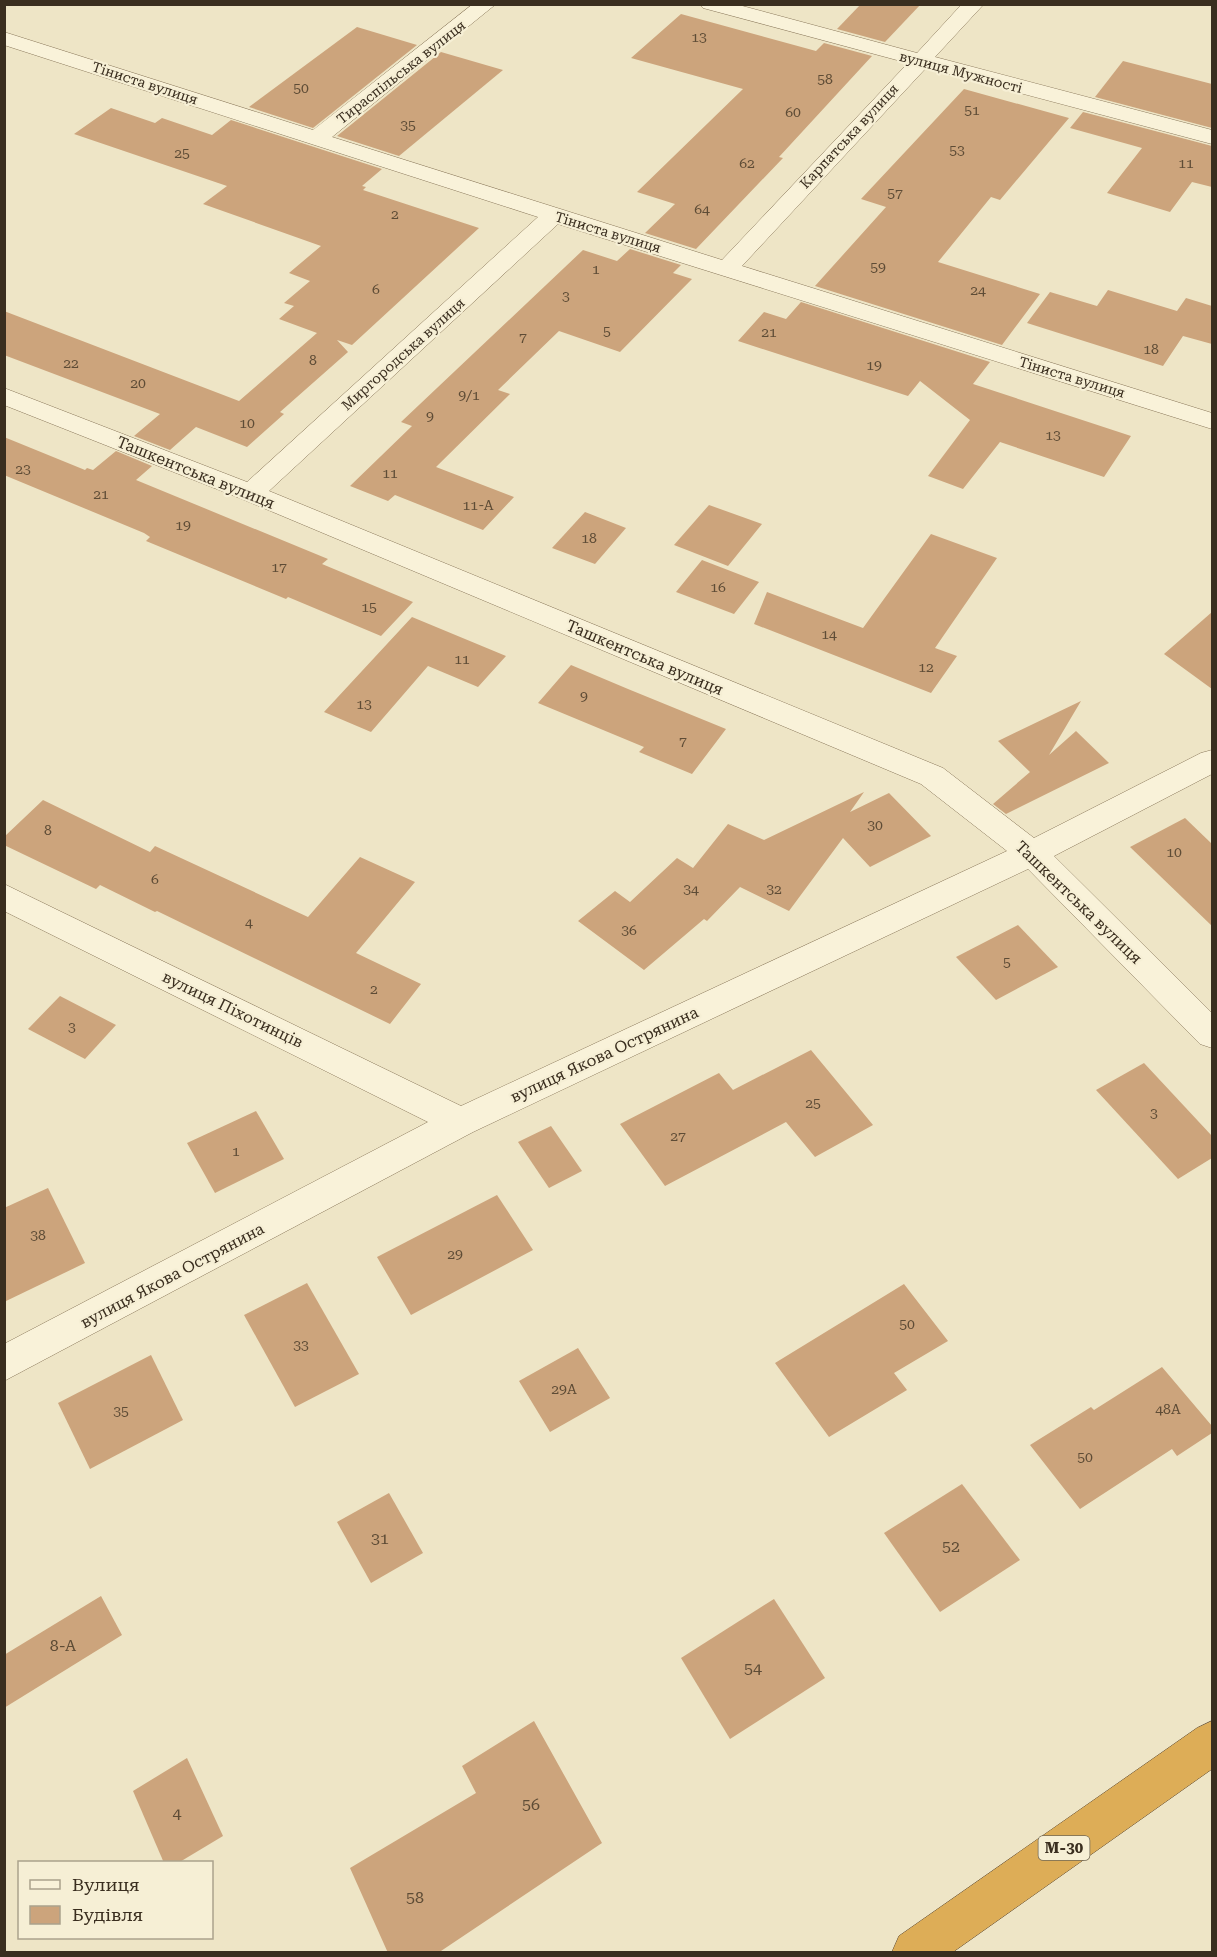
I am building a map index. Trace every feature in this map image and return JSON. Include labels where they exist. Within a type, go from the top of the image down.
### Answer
[{"type":"highway","name":"М-30","points":[[915,1953],[1212,1743]]},
{"type":"street","name":"Тираспільська вулиця","points":[[315,139],[486,4]]},
{"type":"street","name":"вулиця Мужності","points":[[710,4],[1212,137]]},
{"type":"street","name":"Карпатська вулиця","points":[[726,269],[974,4]]},
{"type":"street","name":"Тіниста вулиця","points":[[4,38],[554,215],[1212,421]]},
{"type":"street","name":"Миргородська вулиця","points":[[251,493],[554,215]]},
{"type":"street","name":"Ташкентська вулиця","points":[[4,396],[251,493],[932,776],[1032,853],[1212,1034]]},
{"type":"street","name":"вулиця Якова Острянина","points":[[4,1364],[461,1122],[1032,853],[1212,761]]},
{"type":"street","name":"вулиця Піхотинців","points":[[4,896],[461,1122]]},
{"type":"building","points":[[861,4],[921,4],[885,42],[837,29]]},
{"type":"building","points":[[681,14],[816,51],[824,43],[872,56],[779,157],[783,158],[696,249],[645,233],[675,204],[637,192],[743,89],[631,58]]},
{"type":"building","points":[[357,27],[417,45],[313,128],[249,107]]},
{"type":"building","points":[[441,52],[503,70],[399,156],[337,136]]},
{"type":"building","points":[[1123,61],[1212,84],[1212,128],[1095,97]]},
{"type":"building","points":[[964,89],[1069,118],[1000,200],[991,197],[938,262],[1040,294],[1002,345],[815,286],[886,207],[861,199]]},
{"type":"building","points":[[111,108],[155,123],[162,118],[212,135],[231,120],[382,169],[362,186],[366,187],[363,190],[479,228],[352,345],[337,340],[348,352],[280,412],[284,414],[247,447],[196,427],[170,450],[134,436],[160,414],[4,355],[4,311],[239,401],[317,333],[279,319],[294,306],[284,303],[310,281],[289,273],[321,246],[203,204],[227,186],[74,134]]},
{"type":"building","points":[[1083,112],[1212,146],[1212,187],[1192,182],[1170,212],[1107,193],[1142,148],[1070,128]]},
{"type":"building","points":[[630,249],[681,265],[673,273],[692,279],[620,352],[559,331],[498,390],[510,394],[436,467],[514,497],[483,530],[395,495],[388,501],[350,486],[412,426],[401,422],[583,250],[617,261]]},
{"type":"building","points":[[1108,290],[1177,311],[1186,298],[1212,306],[1212,344],[1183,336],[1163,366],[1027,323],[1050,292],[1097,306]]},
{"type":"building","points":[[801,302],[990,362],[973,384],[1131,436],[1104,477],[1000,442],[963,489],[928,476],[970,420],[920,381],[908,396],[738,341],[764,312],[786,319]]},
{"type":"building","points":[[4,437],[85,470],[87,468],[93,470],[116,451],[152,466],[136,480],[328,559],[322,564],[413,602],[381,636],[288,597],[286,599],[146,541],[150,537],[144,533],[4,475]]},
{"type":"building","points":[[709,505],[762,524],[728,566],[674,545]]},
{"type":"building","points":[[585,512],[626,528],[595,564],[552,548]]},
{"type":"building","points":[[931,534],[997,558],[935,648],[957,656],[931,693],[754,624],[767,592],[863,628]]},
{"type":"building","points":[[702,560],[759,582],[734,614],[676,592]]},
{"type":"building","points":[[1212,612],[1212,689],[1164,654]]},
{"type":"building","points":[[412,617],[506,656],[478,687],[428,666],[371,732],[324,712]]},
{"type":"building","points":[[571,665],[726,729],[692,774],[639,752],[644,747],[538,703]]},
{"type":"building","points":[[1081,701],[1049,755],[1076,731],[1109,763],[1006,814],[993,804],[1030,772],[998,741]]},
{"type":"building","points":[[864,792],[850,812],[889,793],[931,836],[870,867],[843,838],[789,911],[740,887],[707,921],[704,919],[644,970],[578,921],[615,891],[630,902],[677,858],[693,868],[728,824],[764,840]]},
{"type":"building","points":[[43,800],[150,852],[155,846],[308,917],[360,857],[415,882],[356,953],[421,984],[390,1024],[157,911],[100,885],[96,889],[4,845],[4,837]]},
{"type":"building","points":[[1185,818],[1212,844],[1212,926],[1130,847]]},
{"type":"building","points":[[1018,925],[1058,967],[996,1000],[956,957]]},
{"type":"building","points":[[60,996],[116,1025],[85,1059],[28,1029]]},
{"type":"building","points":[[811,1050],[873,1125],[815,1157],[786,1122],[665,1186],[620,1124],[719,1073],[733,1090]]},
{"type":"building","points":[[1144,1063],[1212,1136],[1212,1158],[1178,1179],[1096,1090]]},
{"type":"building","points":[[256,1111],[284,1159],[215,1193],[187,1143]]},
{"type":"building","points":[[551,1126],[582,1171],[549,1188],[518,1142]]},
{"type":"building","points":[[48,1188],[85,1263],[4,1302],[4,1208]]},
{"type":"building","points":[[497,1195],[533,1250],[411,1315],[377,1257]]},
{"type":"building","points":[[307,1283],[359,1374],[295,1407],[244,1315]]},
{"type":"building","points":[[904,1284],[948,1341],[894,1373],[907,1390],[829,1437],[775,1363]]},
{"type":"building","points":[[578,1348],[610,1398],[550,1432],[519,1381]]},
{"type":"building","points":[[151,1355],[183,1420],[90,1469],[58,1403]]},
{"type":"building","points":[[1162,1367],[1212,1426],[1212,1433],[1177,1456],[1172,1449],[1080,1509],[1030,1445],[1091,1407],[1094,1410]]},
{"type":"building","points":[[962,1484],[1020,1560],[940,1612],[884,1533]]},
{"type":"building","points":[[389,1493],[423,1553],[371,1583],[337,1522]]},
{"type":"building","points":[[101,1596],[122,1635],[4,1708],[4,1655]]},
{"type":"building","points":[[774,1599],[825,1678],[730,1739],[681,1658]]},
{"type":"building","points":[[534,1721],[602,1843],[438,1953],[388,1953],[350,1868],[476,1793],[462,1766]]},
{"type":"building","points":[[187,1758],[223,1836],[181,1861],[163,1861],[133,1791]]}]
